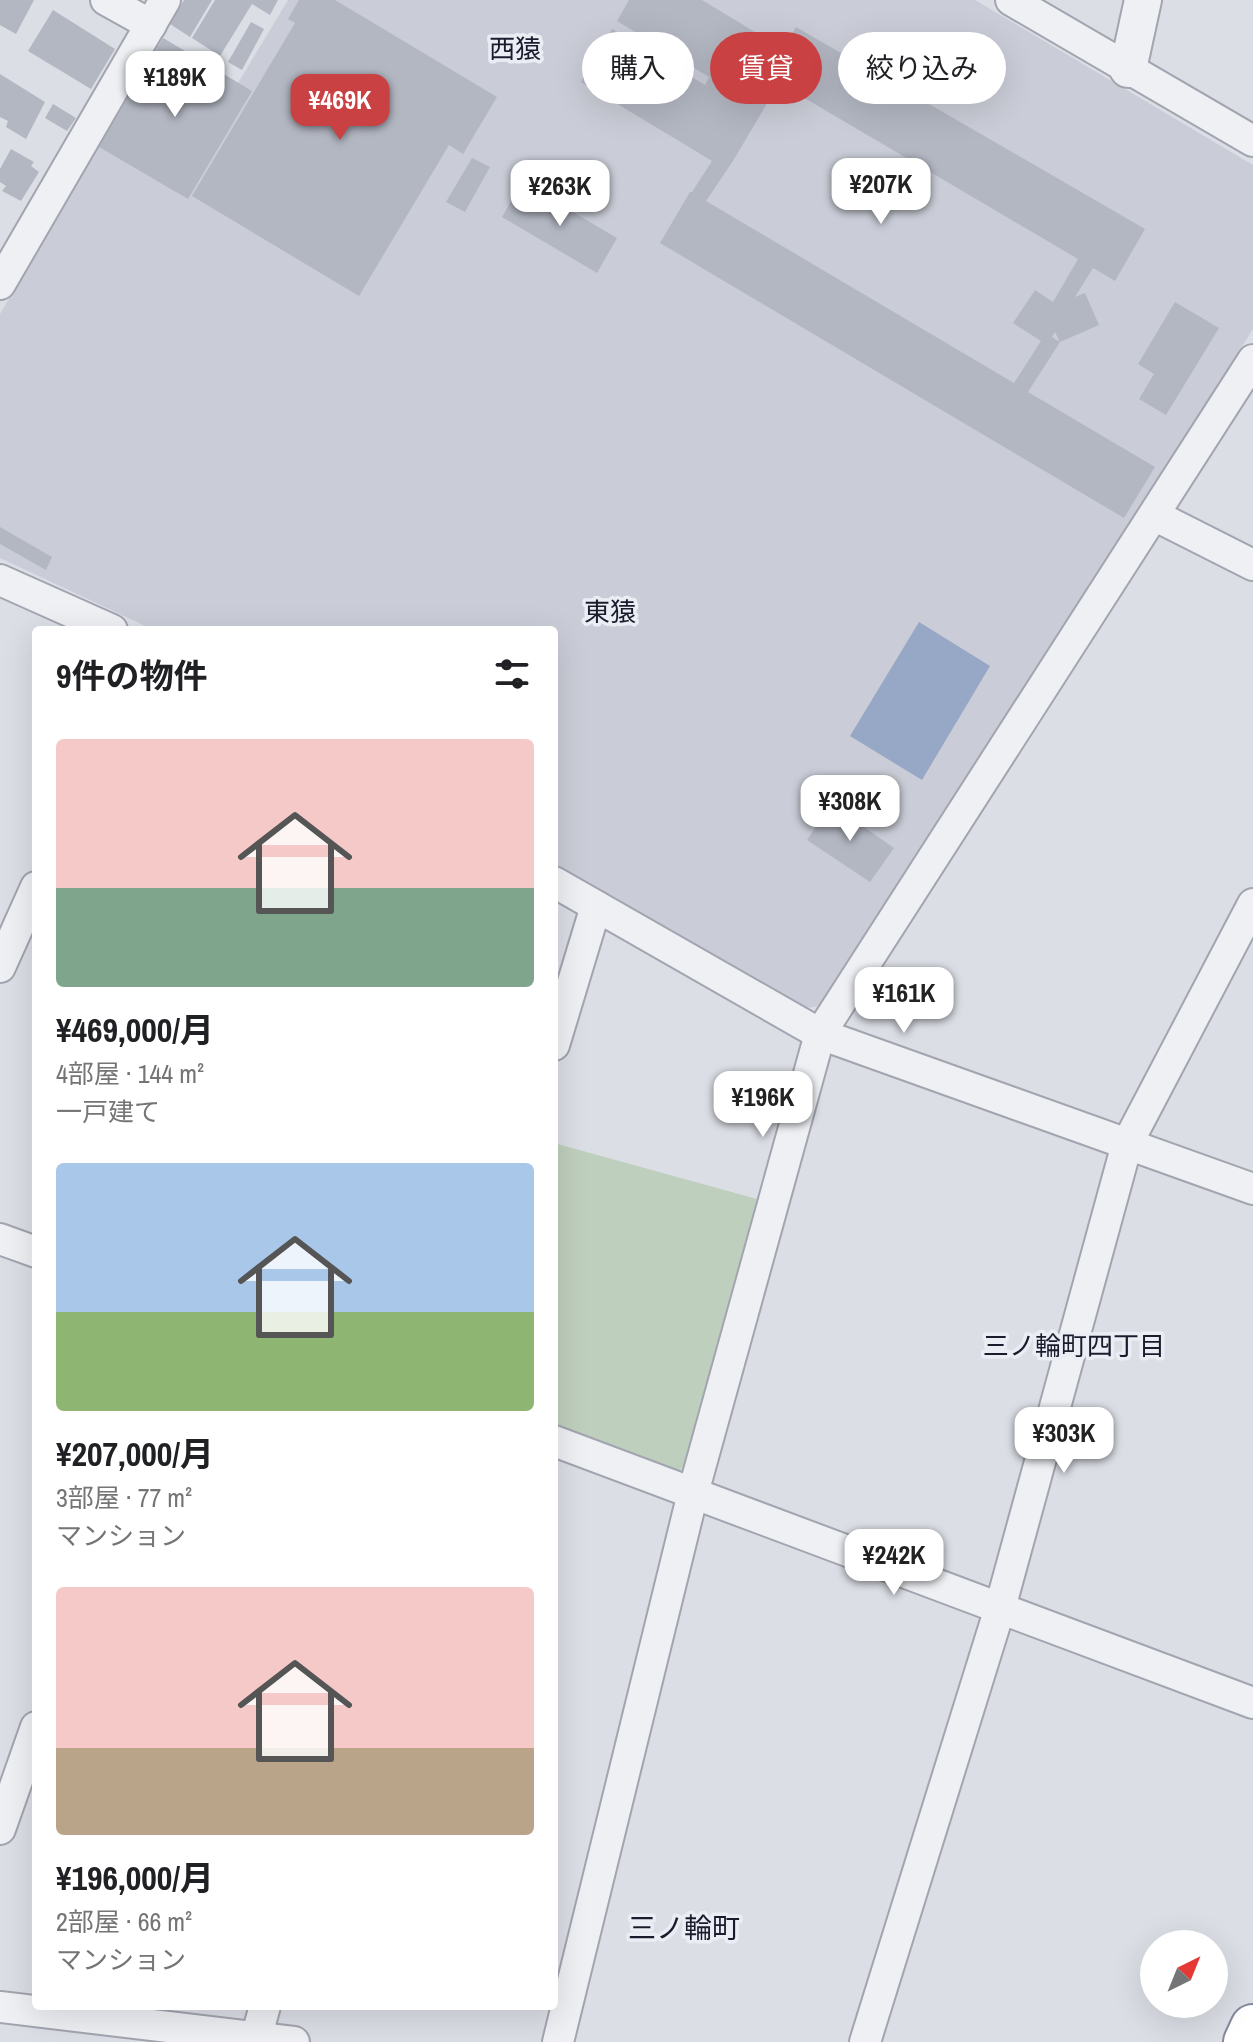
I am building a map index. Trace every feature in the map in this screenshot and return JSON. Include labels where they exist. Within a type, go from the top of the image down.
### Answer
[{"type":"highway","points":[[1246,2042],[1253,2027]]},
{"type":"street","points":[[0,284],[158,13],[106,0]]},
{"type":"street","points":[[1011,0],[1253,141]]},
{"type":"street","points":[[1128,69],[1143,0]]},
{"type":"street","points":[[558,2042],[693,1493],[820,1034],[1253,360]]},
{"type":"street","points":[[1154,515],[1253,565]]},
{"type":"street","points":[[0,580],[103,626]]},
{"type":"street","points":[[558,884],[820,1034],[1253,1189]]},
{"type":"street","points":[[0,967],[32,896]]},
{"type":"street","points":[[865,2042],[1000,1608],[1127,1144],[1253,904]]},
{"type":"street","points":[[558,1032],[596,906]]},
{"type":"street","points":[[0,1239],[32,1251]]},
{"type":"street","points":[[558,1442],[1253,1703]]},
{"type":"street","points":[[0,1829],[32,1738]]},
{"type":"street","points":[[0,2007],[256,2040],[294,2042]]},
{"type":"street","points":[[256,2040],[264,2010]]},
{"type":"shaded area","points":[[288,0],[975,0],[1253,165],[1253,329],[831,994],[820,1006],[807,1008],[794,1004],[558,866],[558,626],[145,626],[0,558],[0,314],[163,38],[238,83]]},
{"type":"green space","points":[[558,1144],[757,1199],[689,1462],[679,1471],[558,1428]]},
{"type":"water","points":[[919,622],[990,666],[922,780],[850,736]]},
{"type":"building","points":[[0,0],[34,0],[16,34],[0,25]]},
{"type":"building","points":[[184,0],[212,0],[190,37],[170,24]]},
{"type":"building","points":[[215,0],[278,0],[270,15],[252,4],[220,56],[192,38]]},
{"type":"building","points":[[299,0],[335,0],[497,97],[463,154],[449,145],[359,296],[192,196],[295,23],[288,19]]},
{"type":"building","points":[[629,0],[702,0],[755,32],[710,32],[710,104],[767,104],[706,201],[1014,383],[1041,341],[1013,323],[1035,290],[1053,302],[1078,259],[815,104],[822,104],[822,42],[838,51],[838,104],[929,104],[1145,229],[1115,281],[1093,268],[1075,297],[1085,293],[1099,325],[1060,342],[1028,392],[1155,467],[1124,518],[660,243],[712,161],[617,104],[694,104],[694,78],[705,85],[709,77],[694,68],[694,32],[635,32],[617,21]]},
{"type":"building","points":[[53,10],[115,49],[91,89],[28,51]]},
{"type":"building","points":[[251,22],[264,29],[242,70],[228,62]]},
{"type":"building","points":[[163,38],[252,91],[188,199],[99,147]]},
{"type":"building","points":[[0,74],[45,102],[26,139],[6,127],[8,121],[0,117]]},
{"type":"building","points":[[53,104],[76,118],[67,131],[45,118]]},
{"type":"building","points":[[11,149],[34,162],[31,166],[39,172],[21,201],[2,191],[6,186],[0,182],[0,169]]},
{"type":"building","points":[[472,158],[490,167],[465,212],[446,202]]},
{"type":"building","points":[[522,182],[617,238],[597,273],[502,217]]},
{"type":"building","points":[[1175,302],[1219,328],[1166,415],[1139,399],[1154,374],[1138,364]]},
{"type":"building","points":[[0,527],[52,557],[46,570],[0,544]]},
{"type":"building","points":[[831,804],[894,848],[870,882],[807,840]]},
{"type":"district","name":"西猿","points":[[515,49]]},
{"type":"district","name":"東猿","points":[[610,612]]},
{"type":"district","name":"三ノ輪町四丁目","points":[[1074,1346]]},
{"type":"district","name":"三ノ輪町","points":[[684,1928]]}]
